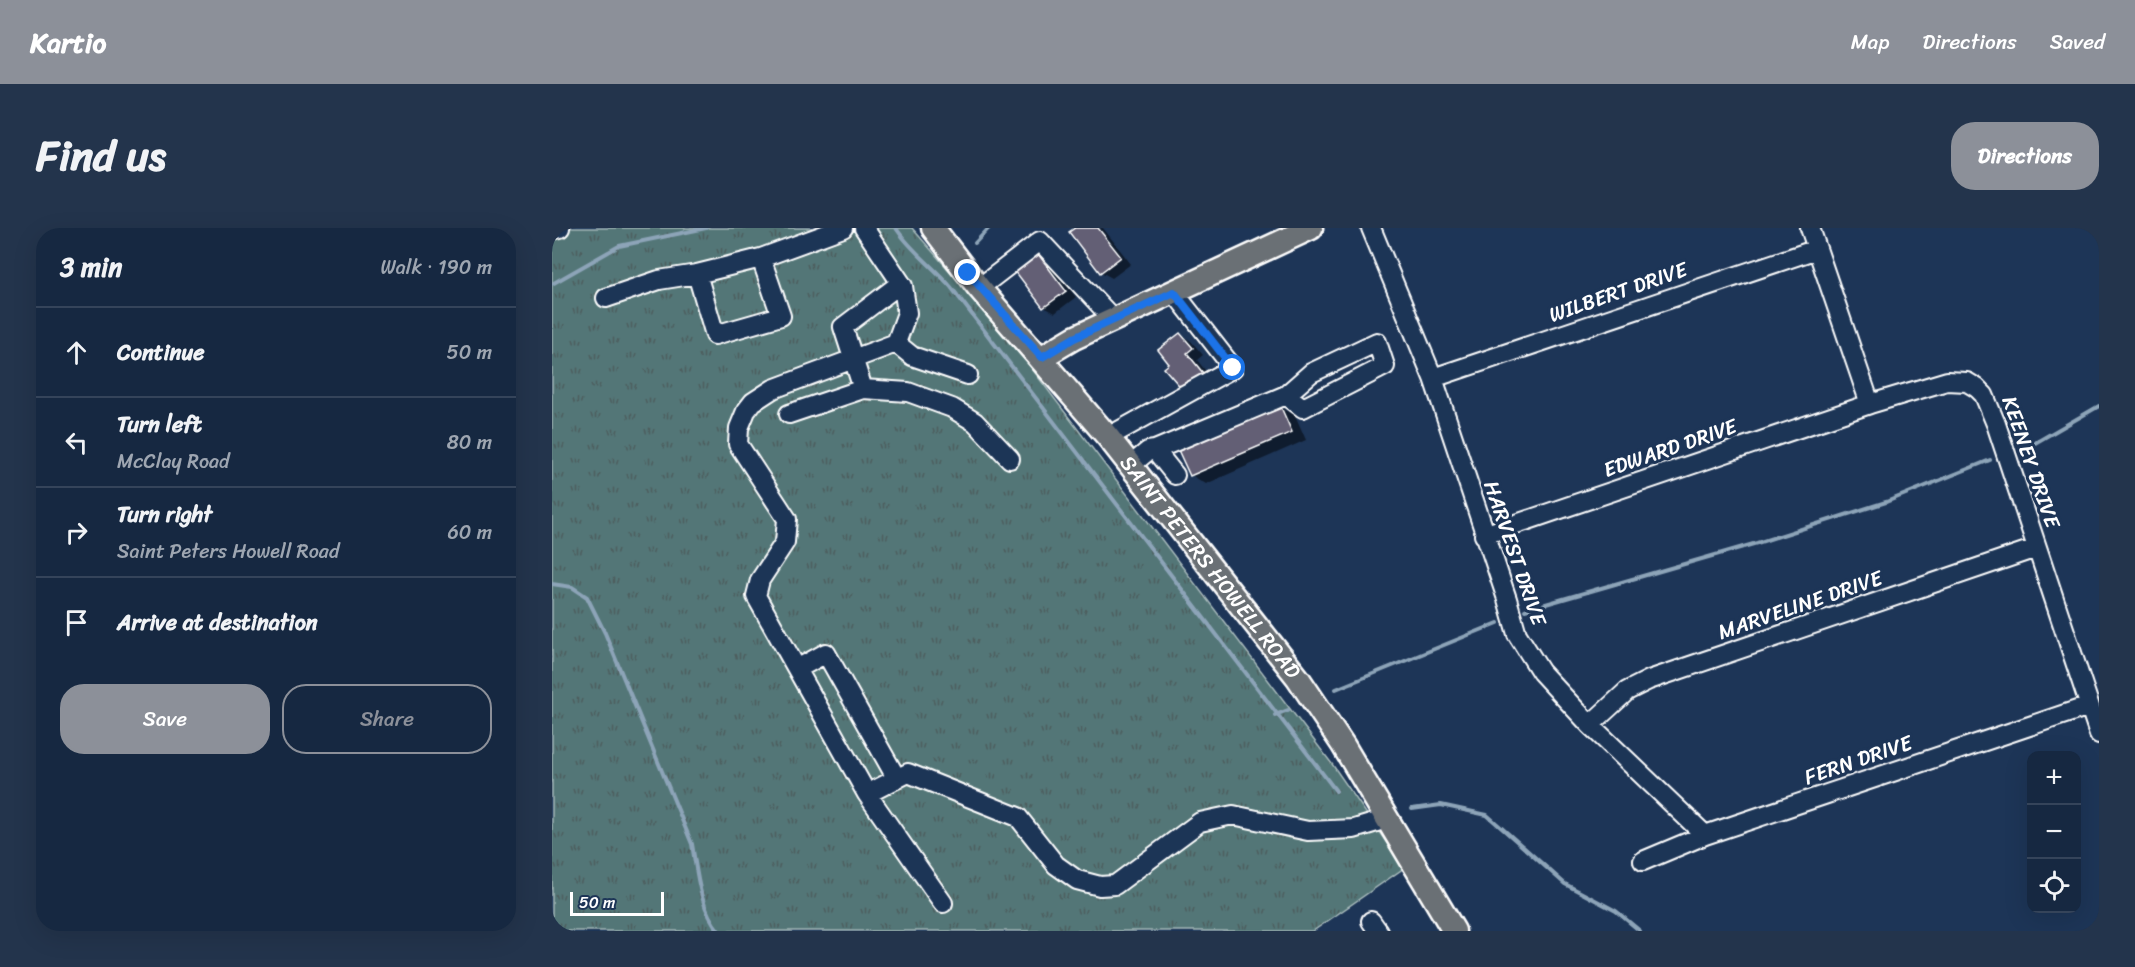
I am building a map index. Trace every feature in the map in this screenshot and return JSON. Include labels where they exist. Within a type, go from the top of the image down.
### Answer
[{"type":"main road","name":"SAINT PETERS HOWELL ROAD","points":[[933,228],[979,288],[1042,357],[1108,436],[1298,678],[1343,745],[1454,931]]},
{"type":"main road","points":[[1042,357],[1074,338],[1311,228]]},
{"type":"street","points":[[606,298],[659,280],[697,274],[761,258],[843,228]]},
{"type":"street","points":[[864,228],[901,283],[907,313],[896,343],[773,389],[753,402],[746,411],[739,428],[738,444],[787,519],[785,542],[760,580],[756,596],[867,794],[943,903]]},
{"type":"street","name":"HARVEST DRIVE","points":[[1371,228],[1433,378],[1484,535],[1508,599],[1517,634],[1541,672],[1590,725],[1705,835]]},
{"type":"street","points":[[1810,228],[1870,404]]},
{"type":"street","points":[[979,288],[1040,241],[1114,320]]},
{"type":"street","name":"WILBERT DRIVE","points":[[1433,378],[1817,249]]},
{"type":"street","points":[[697,274],[715,336],[781,316],[761,258]]},
{"type":"street","points":[[862,389],[843,327],[901,283]]},
{"type":"street","points":[[1108,436],[1233,368],[1174,292]]},
{"type":"street","points":[[1130,466],[1148,451],[1286,395],[1311,373],[1377,342],[1385,366],[1303,408],[1286,395]]},
{"type":"street","points":[[896,343],[912,356],[968,375]]},
{"type":"street","name":"KEENEY DRIVE","points":[[1870,404],[1947,381],[1967,382],[1984,395],[1996,424],[2099,734]]},
{"type":"street","points":[[789,414],[862,389],[908,392],[952,408],[975,422],[1010,459]]},
{"type":"street","name":"EDWARD DRIVE","points":[[1484,535],[1870,404]]},
{"type":"street","points":[[1155,450],[1175,476]]},
{"type":"street","name":"MARVELINE DRIVE","points":[[1590,725],[1627,692],[1649,680],[2036,548]]},
{"type":"street","points":[[797,669],[826,653],[897,779]]},
{"type":"street","name":"FERN DRIVE","points":[[1643,861],[1705,835],[2089,706]]},
{"type":"street","points":[[867,794],[908,773],[1018,817],[1056,865],[1077,880],[1100,886],[1115,885],[1200,822],[1233,815],[1308,831],[1354,829],[1387,819]]},
{"type":"green space","points":[[552,228],[912,228],[1010,340],[1332,764],[1404,868],[1313,931],[552,931]]},
{"type":"building","points":[[1075,228],[1098,228],[1121,257],[1100,273],[1069,232]]},
{"type":"building","points":[[1035,250],[1066,291],[1043,308],[1012,267]]},
{"type":"building","points":[[1180,333],[1193,348],[1187,353],[1203,373],[1183,390],[1164,368],[1169,364],[1158,350]]},
{"type":"building","points":[[1280,405],[1292,432],[1190,476],[1178,450]]},
{"type":"waterway","points":[[552,284],[619,246],[706,228]]},
{"type":"waterway","points":[[896,228],[908,244],[951,287],[1336,791]]},
{"type":"waterway","points":[[975,243],[989,228]]},
{"type":"waterway","points":[[2028,447],[2099,406]]},
{"type":"waterway","points":[[1525,610],[1757,543],[1886,502],[1990,460]]},
{"type":"waterway","points":[[552,584],[572,587],[587,597],[605,633],[692,844],[703,901],[719,931]]},
{"type":"waterway","points":[[1336,689],[1498,623]]},
{"type":"waterway","points":[[1275,715],[1288,710]]},
{"type":"waterway","points":[[1412,809],[1441,805],[1487,815],[1565,884],[1616,911],[1640,931]]},
{"type":"route","points":[[968,273],[1042,357],[1074,338],[1174,292],[1233,368]]}]
